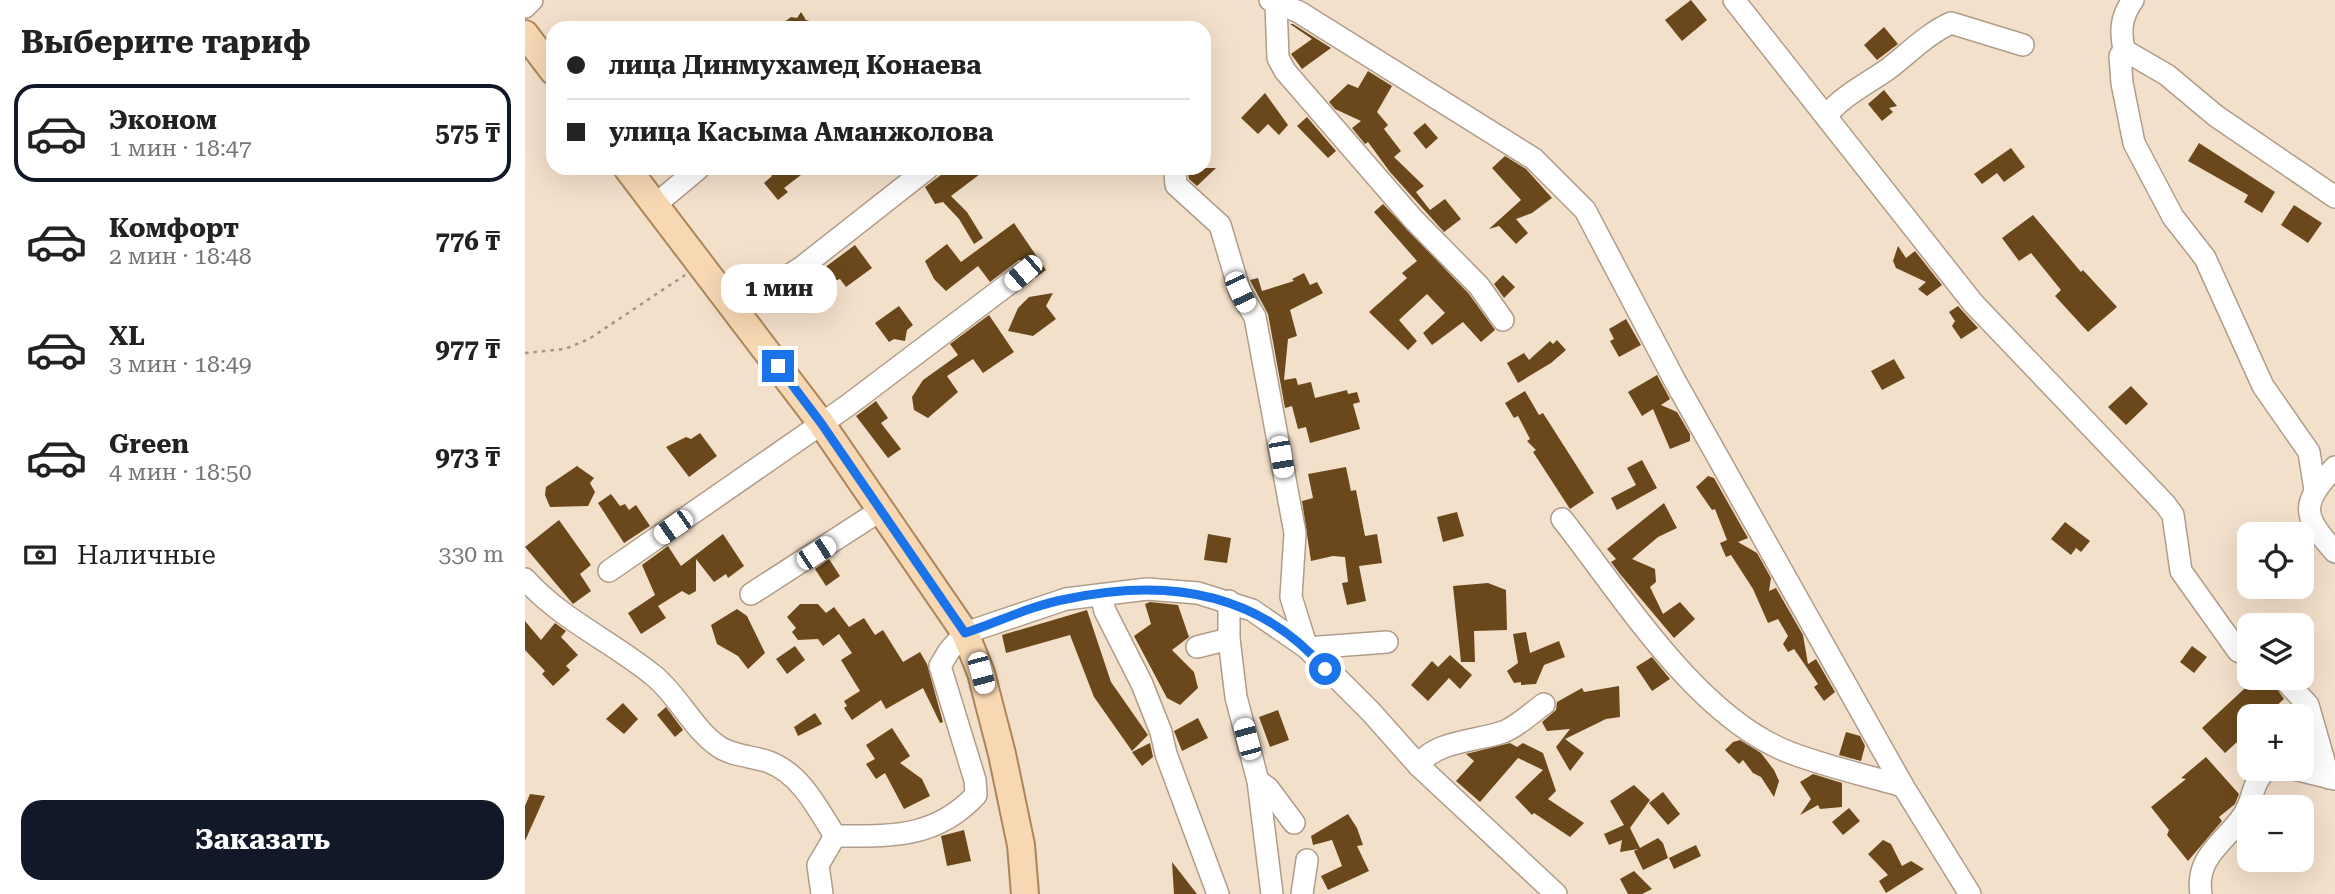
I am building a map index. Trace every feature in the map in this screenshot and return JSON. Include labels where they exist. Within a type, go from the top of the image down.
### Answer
[{"type":"main road","points":[[525,34],[546,62]]},
{"type":"main road","points":[[632,175],[821,423],[965,633],[981,673],[1002,754],[1021,845],[1025,894]]},
{"type":"street","points":[[525,7],[532,0]]},
{"type":"street","points":[[1734,0],[1973,303],[2165,504],[2173,515],[2181,571],[2237,650]]},
{"type":"street","points":[[2133,0],[2125,11],[2120,29],[2123,50],[2120,56],[2122,83],[2134,143],[2173,217],[2205,258],[2263,386],[2309,452],[2315,490]]},
{"type":"street","points":[[1503,320],[1479,286],[1414,220],[1285,71],[1278,58],[1273,2],[1299,12],[1534,159],[1584,210],[1675,381],[1903,786],[1970,894]]},
{"type":"street","points":[[1826,116],[1837,103],[1889,68],[1935,30],[1951,23],[2023,44]]},
{"type":"street","points":[[2123,50],[2167,75],[2217,116],[2335,197]]},
{"type":"street","points":[[655,205],[691,175]]},
{"type":"street","points":[[735,310],[802,267],[919,175]]},
{"type":"street","points":[[1175,175],[1175,185],[1220,225],[1240,292],[1255,317],[1295,533],[1291,597],[1307,648]]},
{"type":"street","points":[[609,571],[821,423],[1023,273]]},
{"type":"street","points":[[2335,467],[2308,500],[2308,519],[2335,552]]},
{"type":"street","points":[[751,594],[881,510]]},
{"type":"street","points":[[1562,519],[1677,665],[1712,705],[1784,750],[1903,786]]},
{"type":"street","points":[[525,579],[557,612],[654,676],[689,711],[708,739],[722,749],[770,762],[788,771],[810,797],[835,836]]},
{"type":"street","points":[[835,836],[902,836],[963,808],[976,795],[975,780],[940,666],[965,633],[1066,599],[1101,594],[1147,589],[1198,593],[1272,616],[1291,597]]},
{"type":"street","points":[[1101,594],[1105,611],[1161,732],[1166,754],[1218,894]]},
{"type":"street","points":[[1229,601],[1229,639],[1236,697],[1258,781],[1272,894]]},
{"type":"street","points":[[1252,610],[1307,648],[1371,712],[1419,766],[1556,894]]},
{"type":"street","points":[[1197,647],[1229,639]]},
{"type":"street","points":[[1307,648],[1387,642]]},
{"type":"street","points":[[2294,690],[2308,705],[2332,778]]},
{"type":"street","points":[[1419,766],[1424,757],[1446,746],[1504,732],[1544,704]]},
{"type":"street","points":[[2314,774],[2332,778]]},
{"type":"street","points":[[1258,781],[1268,788],[1294,822]]},
{"type":"street","points":[[2201,894],[2200,869],[2212,849],[2244,815],[2255,781]]},
{"type":"street","points":[[822,894],[818,865],[835,836]]},
{"type":"street","points":[[1302,894],[1307,860]]},
{"type":"path","points":[[525,353],[565,349],[589,339],[671,286],[699,263]]},
{"type":"building","points":[[1691,0],[1707,20],[1682,41],[1665,20]]},
{"type":"building","points":[[801,12],[810,21],[786,21],[791,17],[797,18]]},
{"type":"building","points":[[1290,24],[1331,48],[1302,69],[1291,54],[1312,39]]},
{"type":"building","points":[[1884,27],[1898,44],[1877,60],[1864,45]]},
{"type":"building","points":[[1368,71],[1392,86],[1377,112],[1388,125],[1384,129],[1401,151],[1394,157],[1424,186],[1416,192],[1430,210],[1445,199],[1461,219],[1444,232],[1390,172],[1368,142],[1365,144],[1352,128],[1361,121],[1335,109],[1329,102],[1348,84],[1358,88]]},
{"type":"building","points":[[1884,90],[1897,106],[1889,108],[1893,112],[1882,121],[1868,104]]},
{"type":"building","points":[[1265,93],[1288,125],[1279,135],[1268,124],[1258,134],[1241,118]]},
{"type":"building","points":[[1307,117],[1336,151],[1328,158],[1297,126]]},
{"type":"building","points":[[1425,123],[1438,138],[1426,149],[1413,133]]},
{"type":"building","points":[[2199,143],[2275,192],[2262,213],[2244,202],[2248,195],[2188,161]]},
{"type":"building","points":[[2011,148],[2025,167],[2004,182],[1997,173],[1982,184],[1974,174]]},
{"type":"building","points":[[1505,156],[1526,169],[1552,198],[1532,213],[1516,219],[1528,233],[1516,244],[1499,226],[1489,229],[1521,200],[1492,168]]},
{"type":"building","points":[[801,175],[784,188],[788,192],[778,200],[764,183],[772,176]]},
{"type":"building","points":[[941,175],[979,175],[951,196],[967,212],[983,238],[974,244],[959,219],[943,202],[935,204],[925,187]]},
{"type":"building","points":[[1188,175],[1209,175],[1197,186]]},
{"type":"building","points":[[1383,204],[1469,294],[1495,330],[1481,342],[1463,322],[1432,345],[1423,333],[1445,313],[1427,294],[1399,320],[1417,341],[1408,350],[1369,312],[1407,278],[1402,273],[1417,261],[1374,212]]},
{"type":"building","points":[[2294,205],[2322,223],[2308,243],[2281,225]]},
{"type":"building","points":[[2033,215],[2081,272],[2083,270],[2117,307],[2088,332],[2055,296],[2061,290],[2031,253],[2019,261],[2002,238]]},
{"type":"building","points":[[1014,223],[1046,270],[1035,278],[1033,265],[1019,260],[990,282],[978,266],[946,291],[934,279],[925,261],[947,244],[961,262]]},
{"type":"building","points":[[855,245],[872,268],[846,287],[840,279],[834,281],[824,268]]},
{"type":"building","points":[[1898,246],[1906,258],[1915,251],[1942,285],[1927,296],[1918,289],[1926,282],[1896,268],[1893,261]]},
{"type":"building","points":[[1304,273],[1310,285],[1317,282],[1323,293],[1290,310],[1297,336],[1288,339],[1284,380],[1296,378],[1298,385],[1311,382],[1315,398],[1347,390],[1348,394],[1357,392],[1360,402],[1353,404],[1360,429],[1310,443],[1306,427],[1298,429],[1292,406],[1285,408],[1268,314],[1250,280],[1258,278],[1262,291],[1294,281],[1292,279]]},
{"type":"building","points":[[1503,275],[1515,287],[1504,298],[1494,284]]},
{"type":"building","points":[[1053,293],[1046,306],[1056,319],[1033,336],[1008,331],[1018,308],[1029,297]]},
{"type":"building","points":[[899,306],[913,325],[907,330],[905,341],[894,339],[889,342],[875,323]]},
{"type":"building","points":[[1958,306],[1978,328],[1961,339],[1952,326],[1955,321],[1949,312]]},
{"type":"building","points":[[989,315],[1014,352],[983,373],[973,359],[947,376],[958,392],[928,418],[914,410],[912,397],[923,380],[958,355],[950,344]]},
{"type":"building","points":[[1626,319],[1641,345],[1619,357],[1610,341],[1614,339],[1609,329]]},
{"type":"building","points":[[1557,340],[1566,350],[1551,363],[1518,383],[1507,363],[1524,353],[1529,360],[1550,341],[1553,344]]},
{"type":"building","points":[[1894,359],[1905,378],[1882,390],[1871,371]]},
{"type":"building","points":[[1657,375],[1670,399],[1661,405],[1677,412],[1690,434],[1690,441],[1670,449],[1653,409],[1642,416],[1628,392]]},
{"type":"building","points":[[2131,386],[2148,404],[2126,425],[2108,407]]},
{"type":"building","points":[[1525,391],[1539,415],[1543,413],[1594,493],[1570,509],[1533,452],[1536,450],[1527,441],[1530,439],[1518,416],[1514,418],[1505,403]]},
{"type":"building","points":[[876,401],[888,418],[881,423],[901,449],[888,458],[856,416]]},
{"type":"building","points":[[700,433],[717,456],[689,477],[666,447],[686,437],[691,439]]},
{"type":"building","points":[[1642,460],[1657,488],[1617,510],[1611,498],[1636,485],[1627,468]]},
{"type":"building","points":[[577,466],[594,478],[590,483],[595,492],[588,506],[550,507],[545,495],[546,487]]},
{"type":"building","points":[[1346,467],[1351,491],[1356,490],[1365,536],[1377,534],[1382,563],[1359,566],[1366,601],[1347,605],[1342,583],[1348,582],[1345,557],[1333,556],[1311,561],[1302,501],[1313,498],[1308,474]]},
{"type":"building","points":[[1708,476],[1714,478],[1748,538],[1738,542],[1757,553],[1771,578],[1769,591],[1776,588],[1803,635],[1808,664],[1816,659],[1835,692],[1824,701],[1814,687],[1818,684],[1794,649],[1788,652],[1783,644],[1788,636],[1778,619],[1768,623],[1753,589],[1731,555],[1726,557],[1720,543],[1727,540],[1715,509],[1712,510],[1696,487]]},
{"type":"building","points":[[611,494],[620,506],[625,504],[629,510],[636,505],[650,526],[624,543],[598,503]]},
{"type":"building","points":[[1664,503],[1677,528],[1658,537],[1632,559],[1655,569],[1656,582],[1650,587],[1663,614],[1680,602],[1695,619],[1674,638],[1620,574],[1611,562],[1616,559],[1607,549]]},
{"type":"building","points":[[1457,512],[1464,536],[1443,542],[1437,517]]},
{"type":"building","points":[[559,520],[591,565],[580,574],[591,591],[573,604],[525,547]]},
{"type":"building","points":[[2065,522],[2090,541],[2081,552],[2076,548],[2071,555],[2051,539]]},
{"type":"building","points":[[723,534],[744,566],[728,578],[726,574],[714,582],[696,559],[696,591],[689,595],[682,591],[658,606],[666,618],[641,634],[628,613],[655,595],[642,565],[668,546],[681,566]]},
{"type":"building","points":[[1208,534],[1231,538],[1227,563],[1204,560]]},
{"type":"building","points":[[829,559],[840,576],[826,586],[815,569]]},
{"type":"building","points":[[1488,583],[1506,590],[1507,630],[1474,631],[1475,662],[1461,662],[1453,586]]},
{"type":"building","points":[[1150,602],[1178,605],[1189,637],[1172,650],[1194,672],[1198,688],[1180,705],[1167,698],[1134,636],[1151,624],[1145,604]]},
{"type":"building","points":[[800,604],[818,604],[826,613],[834,607],[849,627],[864,618],[875,635],[883,630],[903,662],[920,652],[927,664],[943,722],[940,723],[923,688],[886,709],[881,700],[852,720],[844,708],[847,706],[844,701],[860,691],[841,660],[852,653],[839,634],[823,646],[818,639],[798,640],[792,632],[796,628],[787,617]]},
{"type":"building","points":[[737,609],[747,616],[765,653],[748,669],[738,656],[717,644],[711,625]]},
{"type":"building","points":[[1087,610],[1111,682],[1148,735],[1132,751],[1094,697],[1070,635],[1006,653],[1002,635]]},
{"type":"building","points":[[525,621],[541,640],[555,623],[566,631],[561,637],[578,655],[566,666],[570,670],[553,686],[542,674],[545,671],[525,650]]},
{"type":"building","points":[[1526,632],[1530,653],[1559,641],[1565,657],[1544,665],[1536,684],[1521,685],[1521,682],[1514,683],[1507,671],[1518,663],[1513,634]]},
{"type":"building","points":[[795,646],[805,660],[787,674],[776,659]]},
{"type":"building","points":[[2192,646],[2207,657],[2194,673],[2180,662]]},
{"type":"building","points":[[1450,655],[1472,675],[1460,689],[1449,678],[1428,701],[1411,685],[1432,661],[1438,667]]},
{"type":"building","points":[[1652,657],[1670,679],[1652,691],[1636,667]]},
{"type":"building","points":[[1619,686],[1620,717],[1606,719],[1565,739],[1584,753],[1570,771],[1556,747],[1570,729],[1547,731],[1542,722],[1556,710],[1557,702],[1582,688],[1584,692]]},
{"type":"building","points":[[2243,690],[2278,690],[2284,699],[2278,704],[2237,704],[2237,742],[2225,753],[2202,728]]},
{"type":"building","points":[[623,703],[638,719],[624,734],[606,719]]},
{"type":"building","points":[[666,707],[683,730],[675,737],[657,715]]},
{"type":"building","points":[[1278,710],[1289,740],[1270,747],[1259,717]]},
{"type":"building","points":[[815,713],[822,724],[798,736],[794,727]]},
{"type":"building","points":[[1198,718],[1208,738],[1182,751],[1174,731]]},
{"type":"building","points":[[892,728],[910,756],[900,763],[922,779],[930,796],[904,809],[885,773],[876,779],[866,764],[875,759],[866,745]]},
{"type":"building","points":[[1846,732],[1860,736],[1865,746],[1861,761],[1839,755]]},
{"type":"building","points":[[1740,740],[1761,753],[1774,770],[1779,781],[1774,797],[1761,777],[1753,773],[1743,760],[1739,764],[1725,750],[1733,742]]},
{"type":"building","points":[[1150,743],[1153,757],[1142,766],[1132,752]]},
{"type":"building","points":[[1510,743],[1517,747],[1523,743],[1543,753],[1556,791],[1548,799],[1584,823],[1570,837],[1534,813],[1532,815],[1515,797],[1543,770],[1518,758],[1480,802],[1456,781],[1474,761],[1466,754]]},
{"type":"building","points":[[2206,757],[2239,794],[2235,804],[2219,817],[2222,821],[2188,861],[2167,835],[2169,830],[2151,807],[2186,779],[2181,778]]},
{"type":"building","points":[[1813,774],[1842,783],[1842,807],[1820,809],[1818,805],[1800,815],[1811,799],[1800,782]]},
{"type":"building","points":[[1634,785],[1650,800],[1630,828],[1640,848],[1658,838],[1663,843],[1668,858],[1643,870],[1634,851],[1638,849],[1620,852],[1622,840],[1609,845],[1604,834],[1624,825],[1610,801]]},
{"type":"building","points":[[1663,792],[1680,814],[1668,825],[1649,803]]},
{"type":"building","points":[[530,794],[545,796],[525,841],[525,806]]},
{"type":"building","points":[[1849,808],[1860,821],[1843,835],[1832,822]]},
{"type":"building","points":[[1348,814],[1357,828],[1363,845],[1357,846],[1369,871],[1328,890],[1321,876],[1342,866],[1332,840],[1313,845],[1311,836]]},
{"type":"building","points":[[964,830],[971,861],[947,866],[941,836]]},
{"type":"building","points":[[1883,840],[1891,844],[1902,866],[1911,861],[1924,869],[1886,893],[1879,881],[1888,875],[1868,854]]},
{"type":"building","points":[[1696,845],[1701,856],[1674,869],[1669,858]]},
{"type":"building","points":[[1172,862],[1197,894],[1174,894]]},
{"type":"building","points":[[1634,871],[1652,889],[1642,894],[1628,894],[1620,879]]},
{"type":"route","points":[[778,366],[821,423],[965,633],[1066,599],[1147,589],[1198,593],[1252,610],[1307,648],[1325,669]]}]
